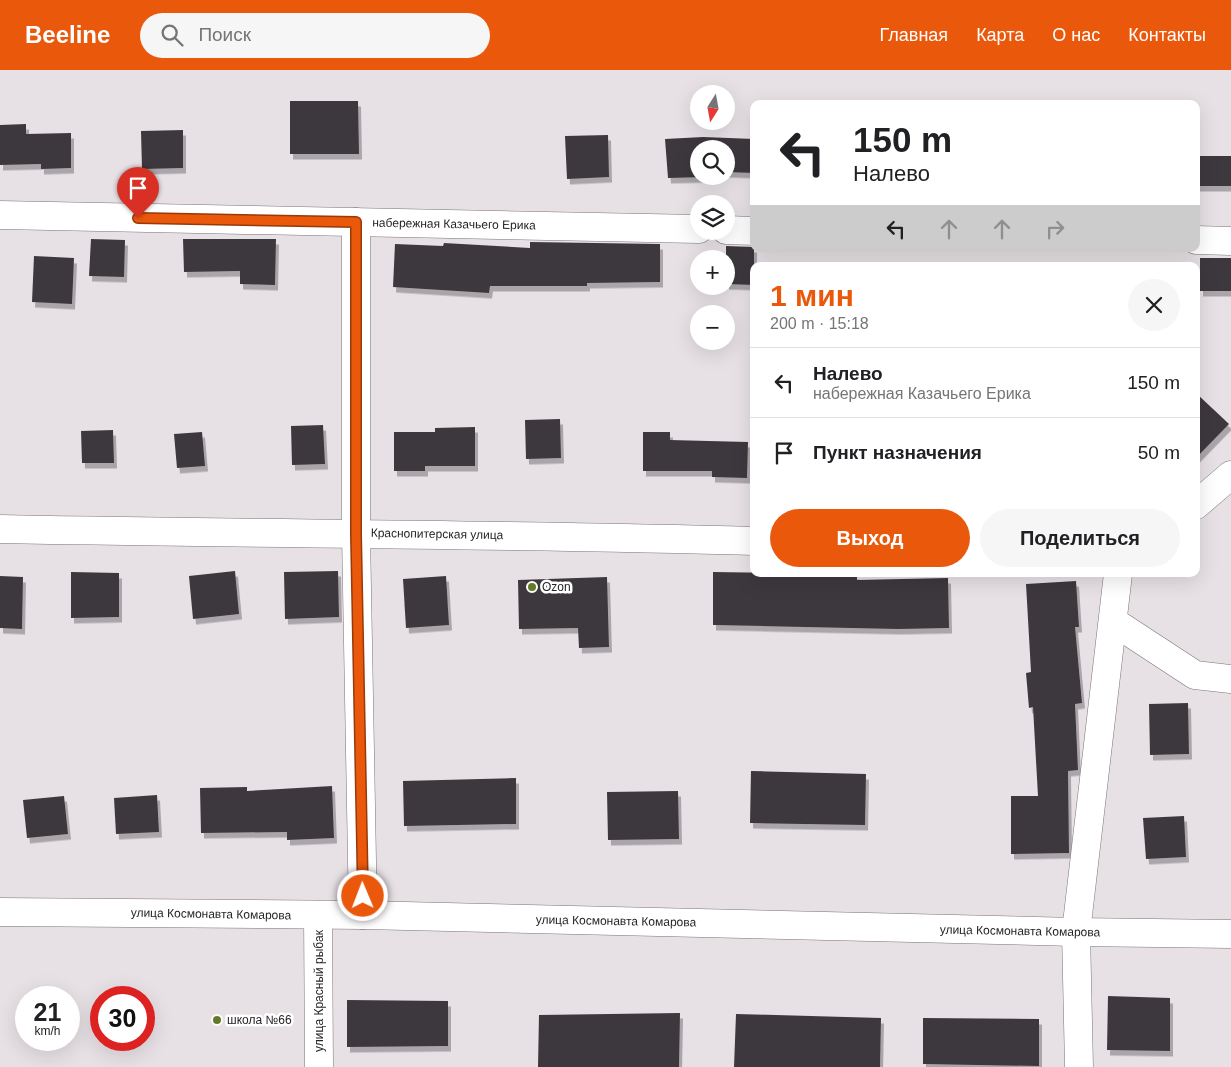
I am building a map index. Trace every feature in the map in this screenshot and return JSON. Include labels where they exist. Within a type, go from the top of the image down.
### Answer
[{"type":"street","name":"набережная Казачьего Ерика","points":[[0,216],[690,230]]},
{"type":"street","points":[[356,222],[356,534],[363,915]]},
{"type":"street","points":[[735,230],[750,231]]},
{"type":"street","points":[[1200,240],[1231,241]]},
{"type":"street","points":[[1200,502],[1231,475]]},
{"type":"street","name":"Краснопитерская улица","points":[[0,529],[253,534],[554,535],[750,541]]},
{"type":"street","points":[[1079,1067],[1076,932],[1114,622],[1118,577]]},
{"type":"street","points":[[1114,622],[1195,675],[1231,678]]},
{"type":"street","name":"улица Космонавта Комарова","points":[[0,912],[363,915],[1231,934]]},
{"type":"street","name":"улица Красный рыбак","points":[[318,915],[319,1067]]},
{"type":"building","points":[[290,101],[358,101],[359,154],[290,154]]},
{"type":"building","points":[[26,124],[26,134],[71,133],[71,168],[41,169],[41,164],[0,165],[0,125]]},
{"type":"building","points":[[183,130],[183,168],[142,169],[141,131]]},
{"type":"building","points":[[608,135],[609,177],[567,179],[565,136]]},
{"type":"building","points":[[703,137],[750,139],[750,173],[735,172],[735,140],[690,140],[690,177],[668,178],[665,139]]},
{"type":"building","points":[[1200,156],[1231,156],[1231,186],[1200,186]]},
{"type":"building","points":[[91,239],[125,240],[124,277],[89,276]]},
{"type":"building","points":[[183,239],[276,239],[275,285],[240,284],[240,271],[184,272]]},
{"type":"building","points":[[530,242],[660,244],[660,282],[587,283],[587,286],[490,286],[489,293],[393,287],[395,244],[443,246],[444,243],[530,248]]},
{"type":"building","points":[[726,246],[750,247],[750,252],[754,252],[754,262],[750,262],[750,285],[735,284],[735,250],[726,250]]},
{"type":"building","points":[[34,256],[74,258],[72,304],[32,302]]},
{"type":"building","points":[[1200,258],[1231,258],[1231,291],[1200,291]]},
{"type":"building","points":[[1200,397],[1229,424],[1200,454]]},
{"type":"building","points":[[560,419],[561,458],[526,459],[525,420]]},
{"type":"building","points":[[323,425],[325,464],[292,465],[291,426]]},
{"type":"building","points":[[475,427],[475,466],[425,466],[425,471],[394,471],[394,432],[435,432],[435,428]]},
{"type":"building","points":[[113,430],[114,463],[82,463],[81,431]]},
{"type":"building","points":[[202,432],[205,466],[177,468],[174,434]]},
{"type":"building","points":[[643,432],[670,432],[670,440],[748,442],[747,478],[712,477],[712,471],[643,471]]},
{"type":"building","points":[[235,571],[239,614],[193,619],[189,576]]},
{"type":"building","points":[[338,571],[339,617],[285,619],[284,572]]},
{"type":"building","points":[[71,572],[119,573],[119,617],[71,618]]},
{"type":"building","points":[[713,572],[750,573],[750,577],[857,577],[857,580],[948,578],[949,628],[898,629],[713,625]]},
{"type":"building","points":[[0,576],[23,577],[22,629],[0,628]]},
{"type":"building","points":[[446,576],[449,625],[406,628],[403,579]]},
{"type":"building","points":[[607,577],[609,647],[579,648],[578,628],[519,629],[518,580]]},
{"type":"building","points":[[1076,581],[1079,627],[1075,627],[1082,703],[1075,704],[1078,770],[1068,771],[1069,853],[1011,854],[1011,796],[1038,796],[1033,707],[1029,708],[1026,673],[1031,672],[1026,584]]},
{"type":"building","points":[[1188,703],[1189,754],[1150,755],[1149,704]]},
{"type":"building","points":[[751,771],[866,774],[865,825],[750,823]]},
{"type":"building","points":[[516,778],[516,824],[404,826],[403,781]]},
{"type":"building","points":[[332,786],[334,838],[287,840],[287,832],[201,833],[200,788],[247,787],[247,791]]},
{"type":"building","points":[[678,791],[679,839],[608,840],[607,792]]},
{"type":"building","points":[[157,795],[159,832],[116,834],[114,798]]},
{"type":"building","points":[[64,796],[68,834],[27,838],[23,800]]},
{"type":"building","points":[[1184,816],[1186,857],[1146,859],[1143,818]]},
{"type":"building","points":[[1108,996],[1170,998],[1170,1051],[1107,1050]]},
{"type":"building","points":[[347,1000],[448,1001],[448,1046],[347,1047]]},
{"type":"building","points":[[680,1013],[679,1067],[538,1067],[539,1015]]},
{"type":"building","points":[[736,1014],[881,1018],[880,1067],[734,1067]]},
{"type":"building","points":[[923,1018],[1039,1019],[1039,1066],[923,1064]]},
{"type":"place","name":"Ozon","points":[[532,587]]},
{"type":"place","name":"школа №66","points":[[217,1020]]},
{"type":"route","points":[[138,218],[356,222],[356,534],[363,896]]}]
